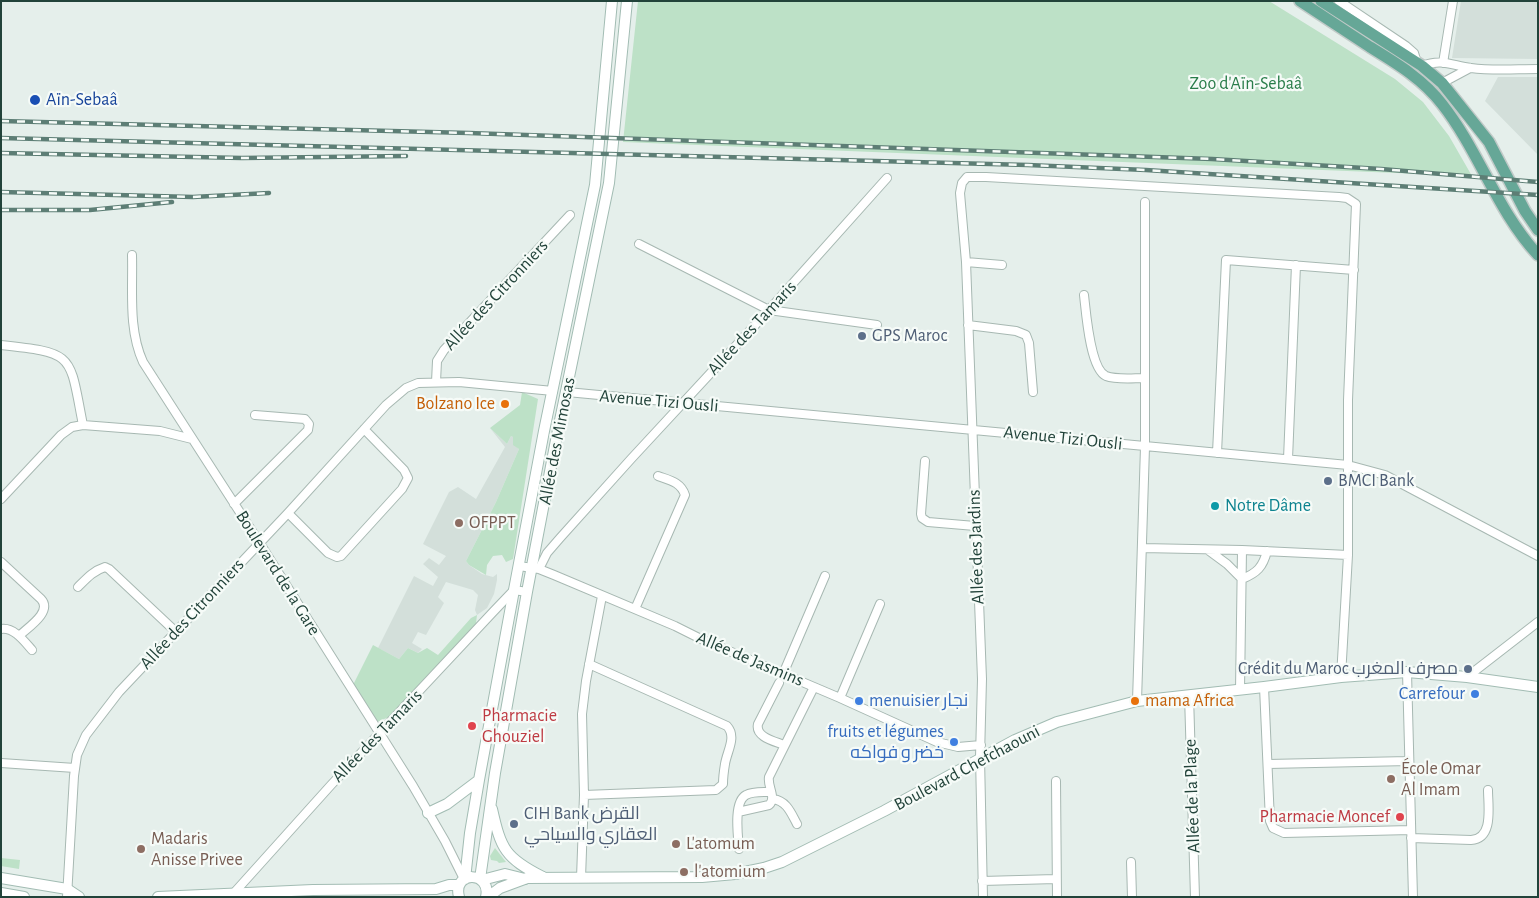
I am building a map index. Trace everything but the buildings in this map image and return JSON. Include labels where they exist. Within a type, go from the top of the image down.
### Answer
[{"type":"main road","name":"Allée des Mimosas","points":[[457,897],[458,889],[463,881],[479,780],[553,390],[596,185],[612,1]]},
{"type":"main road","name":"Allée des Mimosas","points":[[481,880],[491,802],[527,592],[536,568],[567,392],[608,183],[627,1]]},
{"type":"main road","points":[[1300,1],[1391,60],[1430,89],[1464,136],[1514,226],[1538,255]]},
{"type":"main road","points":[[1321,1],[1419,65],[1442,83],[1457,99],[1489,142],[1525,211],[1538,230]]},
{"type":"main road","name":"Boulevard Chefchaouni","points":[[463,881],[472,877],[481,880],[505,874],[525,878],[702,877],[735,874],[764,868],[782,862],[884,811],[980,757],[1015,740],[1058,722],[1137,700],[1240,690],[1341,677],[1407,672],[1468,677],[1538,687]]},
{"type":"main road","points":[[428,813],[446,804],[479,780]]},
{"type":"main road","points":[[491,802],[499,838],[505,850],[524,866],[544,878]]},
{"type":"main road","points":[[1,878],[79,897]]},
{"type":"main road","name":"Boulevard Chefchaouni","points":[[487,897],[500,888],[525,878]]},
{"type":"main road","points":[[481,880],[487,888],[487,897]]},
{"type":"main road","points":[[158,897],[436,889],[463,881]]},
{"type":"main road","points":[[436,889],[457,897]]},
{"type":"main road","points":[[1,893],[24,897]]},
{"type":"street","points":[[1339,1],[1406,46],[1414,53],[1419,65],[1443,62],[1470,68],[1538,69]]},
{"type":"street","points":[[1443,62],[1453,1]]},
{"type":"street","points":[[1442,83],[1470,68]]},
{"type":"street","name":"Allée des Jardins","points":[[983,897],[980,757],[982,679],[966,262],[960,197],[960,188],[964,180],[967,177],[974,176],[1347,198],[1354,202],[1357,208],[1354,270]]},
{"type":"street","name":"Allée des Tamaris","points":[[536,568],[560,538],[887,178]]},
{"type":"street","points":[[1137,700],[1145,447],[1145,202]]},
{"type":"street","name":"Allée des Citronniers","points":[[67,893],[75,768],[81,745],[94,725],[119,692],[288,513],[386,405],[406,388],[418,383],[436,382],[437,361],[444,350],[570,215]]},
{"type":"street","points":[[639,244],[769,310],[877,325]]},
{"type":"street","name":"Boulevard de la Gare","points":[[132,255],[133,322],[138,352],[156,384],[259,542],[413,786],[446,842],[463,881]]},
{"type":"street","points":[[1216,453],[1226,260],[1354,270],[1348,400],[1348,555],[1341,677]]},
{"type":"street","points":[[966,262],[1002,265]]},
{"type":"street","points":[[1288,459],[1296,265]]},
{"type":"street","points":[[1084,296],[1092,346],[1098,369],[1103,374],[1111,377],[1145,378]]},
{"type":"street","points":[[968,325],[1016,331],[1026,335],[1029,343],[1033,392]]},
{"type":"street","points":[[1,345],[50,352],[64,359],[71,370],[75,383],[83,424]]},
{"type":"street","points":[[436,382],[553,390]]},
{"type":"street","name":"Avenue Tizi Ousli","points":[[567,392],[1348,465],[1385,474],[1538,556]]},
{"type":"street","points":[[234,504],[308,430],[309,424],[305,419],[255,415]]},
{"type":"street","points":[[1,500],[61,435],[72,427],[83,424],[160,431],[192,439]]},
{"type":"street","points":[[288,513],[328,553],[337,557],[341,556],[402,489],[408,478],[404,470],[364,429]]},
{"type":"street","points":[[925,462],[920,514],[922,518],[928,522],[975,526]]},
{"type":"street","points":[[635,609],[685,494],[683,488],[677,483],[658,476]]},
{"type":"street","points":[[1142,548],[1348,555]]},
{"type":"street","points":[[1206,549],[1227,564],[1242,579]]},
{"type":"street","points":[[1240,690],[1242,550]]},
{"type":"street","points":[[1242,579],[1257,572],[1267,552]]},
{"type":"street","points":[[1,562],[41,599],[44,605],[41,616],[19,636]]},
{"type":"street","name":"Allée de Jasmins","points":[[519,566],[536,568],[635,609],[937,742],[958,747],[981,745]]},
{"type":"street","points":[[78,587],[97,570],[105,567],[110,569],[176,632]]},
{"type":"street","points":[[783,674],[825,576]]},
{"type":"street","points":[[514,590],[527,592]]},
{"type":"street","name":"Allée des Tamaris","points":[[233,894],[378,733],[514,590]]},
{"type":"street","points":[[581,878],[584,795],[582,714],[602,596]]},
{"type":"street","points":[[840,698],[880,604]]},
{"type":"street","points":[[1468,677],[1538,622]]},
{"type":"street","points":[[1,629],[10,630],[19,636],[32,650]]},
{"type":"street","points":[[584,795],[716,790],[723,784],[725,764],[732,738],[731,730],[727,726],[589,664]]},
{"type":"street","points":[[1407,672],[1414,897]]},
{"type":"street","points":[[779,683],[757,728],[760,734],[784,745]]},
{"type":"street","points":[[738,812],[769,805],[772,796],[768,787],[768,777],[814,687]]},
{"type":"street","points":[[1264,687],[1270,822],[1276,830],[1284,833],[1411,834],[1471,840],[1480,838],[1486,831],[1488,824],[1488,790]]},
{"type":"street","name":"Allée de la Plage","points":[[1189,695],[1196,897]]},
{"type":"street","points":[[1268,764],[1409,761]]},
{"type":"street","points":[[1,763],[75,768]]},
{"type":"street","points":[[1056,781],[1057,897]]},
{"type":"street","points":[[739,849],[737,826],[739,804],[745,796],[751,793],[772,796],[780,800],[786,805],[797,824]]},
{"type":"street","points":[[1131,862],[1132,897]]},
{"type":"street","points":[[982,881],[1056,879]]},
{"type":"shaded area","points":[[1461,1],[1538,1],[1538,59],[1452,58]]},
{"type":"shaded area","points":[[1498,77],[1538,77],[1538,155],[1485,101]]},
{"type":"shaded area","name":"OFPPT","points":[[490,428],[507,444],[511,436],[513,437],[515,445],[519,449],[496,502],[466,561],[482,574],[493,577],[497,574],[494,594],[487,608],[477,615],[475,610],[478,595],[473,590],[446,582],[438,597],[444,603],[426,635],[418,632],[412,643],[422,649],[418,653],[408,648],[399,659],[378,648],[414,576],[433,586],[438,577],[423,564],[429,558],[439,565],[446,556],[423,544],[449,492],[458,487],[476,499],[505,447]]},
{"type":"green space","name":"Zoo d'Aïn-Sebaâ","points":[[638,1],[1269,1],[1395,79],[1423,102],[1449,136],[1472,176],[623,142]]},
{"type":"green space","points":[[522,392],[538,399],[513,559],[506,562],[502,555],[493,556],[487,565],[486,575],[469,565],[466,561],[496,502],[519,449],[513,445],[513,437],[511,436],[507,444],[490,428],[520,405]]},
{"type":"green space","points":[[477,615],[475,631],[389,717],[377,722],[353,685],[373,645],[399,659],[408,648],[418,653],[427,648],[438,655],[471,618]]},
{"type":"green space","points":[[495,848],[506,862],[499,863],[491,860],[490,856]]},
{"type":"green space","points":[[1,858],[20,860],[19,869],[1,866]]},
{"type":"railway","points":[[1,121],[469,133],[1212,159],[1381,169],[1538,182]]},
{"type":"railway","points":[[1,138],[1028,165],[1146,170],[1538,195]]},
{"type":"railway","points":[[1,153],[242,158],[406,156]]},
{"type":"railway","points":[[1,192],[193,197],[269,193]]},
{"type":"railway","points":[[1,210],[90,210],[172,202]]},
{"type":"place","name":"Aïn-Sebaâ","points":[[35,100]]},
{"type":"place","name":"GPS Maroc","points":[[862,336]]},
{"type":"place","name":"Bolzano Ice","points":[[505,404]]},
{"type":"place","name":"BMCI Bank","points":[[1328,481]]},
{"type":"place","name":"Notre Dâme","points":[[1215,506]]},
{"type":"place","name":"OFPPT","points":[[459,523]]},
{"type":"place","name":"Crédit du Maroc مصرف المغرب","points":[[1468,669]]},
{"type":"place","name":"Carrefour","points":[[1475,694]]},
{"type":"place","name":"menuisier نجار","points":[[859,701]]},
{"type":"place","name":"mama Africa","points":[[1135,701]]},
{"type":"place","name":"Pharmacie Ghouziel","points":[[472,726]]},
{"type":"place","name":"fruits et légumes خضر و فواكه","points":[[954,742]]},
{"type":"place","name":"École Omar Al Imam","points":[[1391,779]]},
{"type":"place","name":"Pharmacie Moncef","points":[[1400,817]]},
{"type":"place","name":"CIH Bank القرض العقاري والسياحي","points":[[514,824]]},
{"type":"place","name":"L'atomum","points":[[676,844]]},
{"type":"place","name":"Madaris Anisse Privee","points":[[141,849]]},
{"type":"place","name":"l'atomium","points":[[684,872]]}]
